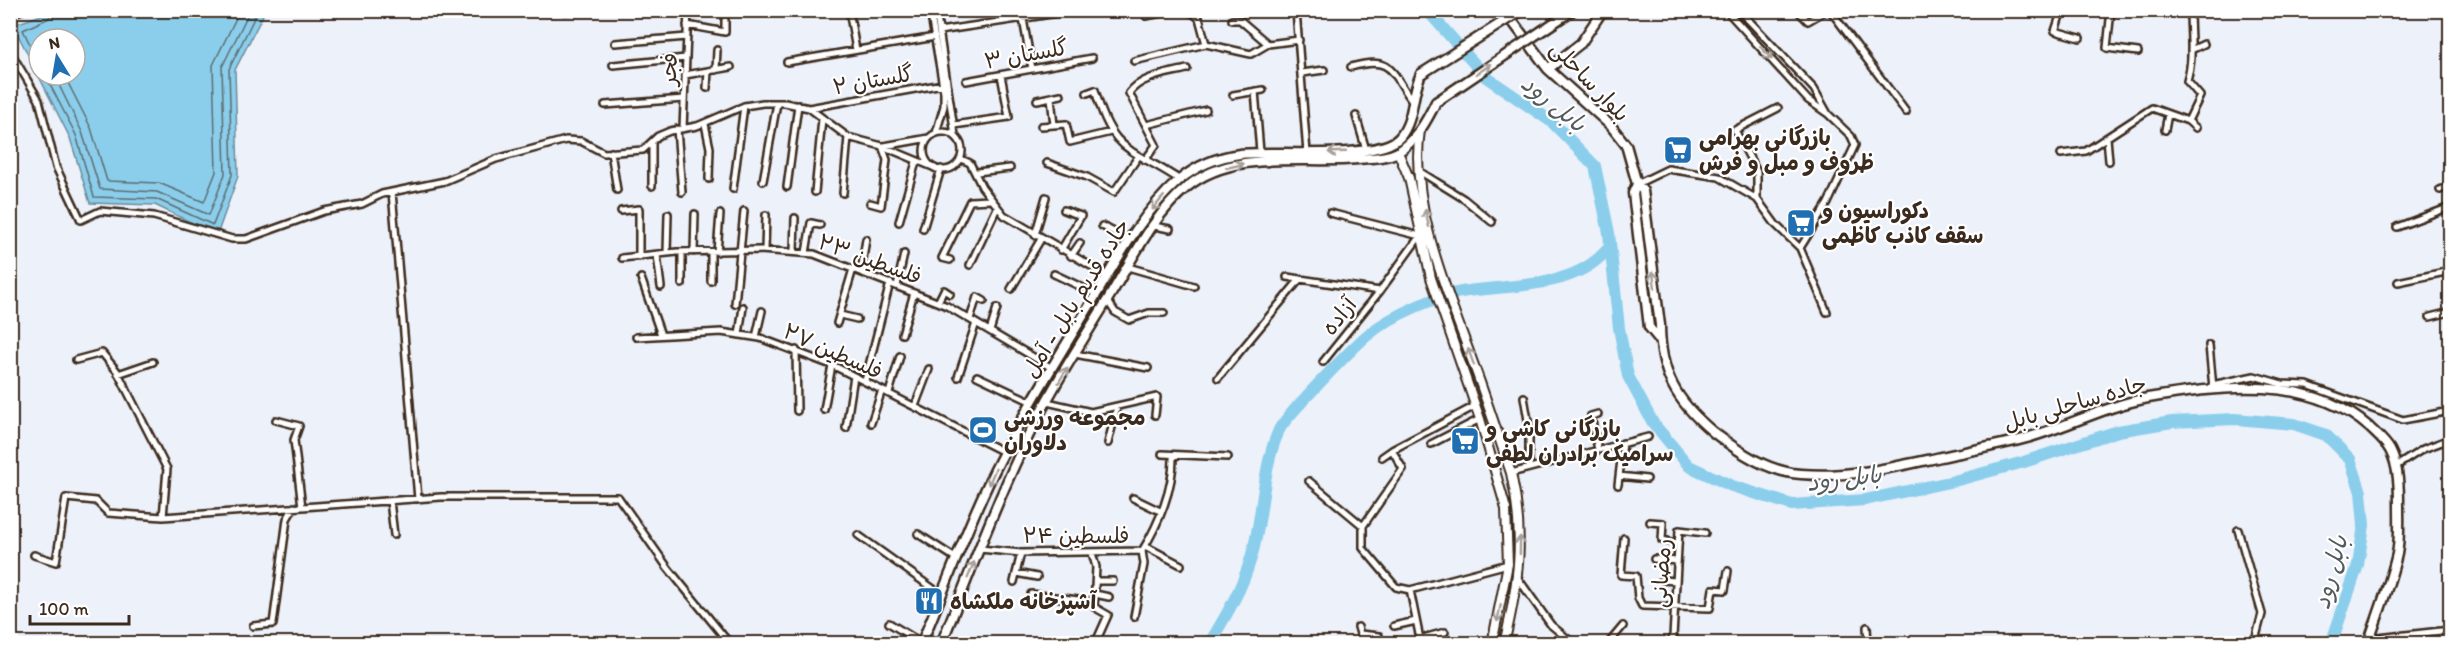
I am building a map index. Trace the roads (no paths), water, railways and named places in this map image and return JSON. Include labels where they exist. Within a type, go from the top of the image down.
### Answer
[{"type":"main road","name":"بلوار ساحلی","points":[[1504,10],[1548,69],[1611,126],[1626,146],[1637,184],[1643,191],[1660,325],[1658,338]]},
{"type":"main road","points":[[1396,147],[1408,125],[1421,74],[1522,10]]},
{"type":"main road","points":[[941,644],[1025,442],[1107,300],[1166,208],[1188,187],[1204,176],[1235,165],[1264,161],[1378,158],[1420,130],[1436,102],[1573,10]]},
{"type":"main road","points":[[1548,69],[1581,43],[1603,10]]},
{"type":"main road","points":[[1420,130],[1417,170],[1432,242],[1511,473],[1520,525],[1517,577],[1504,644]]},
{"type":"main road","points":[[1396,147],[1409,178],[1431,278],[1480,419],[1506,509],[1508,564],[1492,644]]},
{"type":"main road","name":"جاده قدیم بابل - آمل","points":[[922,643],[1004,452],[1130,240],[1155,207],[1180,180],[1216,159],[1260,152],[1307,153],[1396,147]]},
{"type":"main road","name":"جاده ساحلی بابل","points":[[1658,338],[1666,371],[1683,405],[1727,443],[1748,457],[1781,471],[1799,474],[1863,473],[2024,439],[2146,398],[2213,387],[2300,392],[2328,402],[2351,412],[2379,436],[2390,450],[2399,478],[2397,553],[2369,641]]},
{"type":"main road","points":[[1466,380],[1478,376]]},
{"type":"street","points":[[10,14],[22,10]]},
{"type":"street","points":[[565,11],[572,10]]},
{"type":"street","name":"فجر","points":[[682,192],[680,129],[684,99],[688,10]]},
{"type":"street","points":[[793,12],[802,10]]},
{"type":"street","points":[[849,10],[856,50]]},
{"type":"street","points":[[939,31],[1023,19],[1051,12],[1078,10]]},
{"type":"street","points":[[1146,16],[1178,10]]},
{"type":"street","points":[[1188,10],[1199,18],[1206,44]]},
{"type":"street","points":[[1296,10],[1307,153]]},
{"type":"street","points":[[1726,10],[1808,100],[1828,114],[1851,136],[1856,145],[1828,203],[1800,248]]},
{"type":"street","points":[[1739,10],[1814,89],[1828,114]]},
{"type":"street","points":[[1797,10],[1808,21],[1828,10],[1906,112]]},
{"type":"street","points":[[2062,10],[2055,31],[2080,38]]},
{"type":"street","points":[[2111,10],[2107,48],[2138,52]]},
{"type":"street","points":[[2188,121],[2200,96],[2187,81],[2193,63],[2190,50],[2190,10]]},
{"type":"street","points":[[10,51],[39,100],[56,168],[81,220],[100,211],[154,216],[232,239],[246,239],[324,211],[362,204],[392,192],[445,181],[496,159],[566,140],[581,141],[604,153],[643,150],[658,136],[705,124],[744,106],[777,103],[809,108],[848,137],[882,146],[916,162],[938,169],[952,167],[961,159],[961,144],[955,135],[939,31],[934,14]]},
{"type":"street","points":[[934,14],[944,106],[936,133]]},
{"type":"street","points":[[1023,19],[1032,69]]},
{"type":"street","points":[[687,25],[725,32],[726,20]]},
{"type":"street","points":[[1232,20],[1240,20],[1268,44]]},
{"type":"street","points":[[615,43],[687,37]]},
{"type":"street","points":[[787,62],[935,37]]},
{"type":"street","points":[[1134,61],[1206,44],[1251,54],[1268,44],[1299,40]]},
{"type":"street","points":[[2190,50],[2204,44]]},
{"type":"street","points":[[716,70],[717,50]]},
{"type":"street","points":[[613,65],[686,58]]},
{"type":"street","name":"گلستان ۳","points":[[966,81],[1092,58]]},
{"type":"street","points":[[1352,66],[1373,60],[1383,63],[1393,72],[1413,102]]},
{"type":"street","points":[[685,75],[731,67]]},
{"type":"street","points":[[1047,163],[1087,177],[1114,192],[1141,158],[1156,145],[1129,93],[1134,85],[1187,69]]},
{"type":"street","points":[[1302,73],[1324,70]]},
{"type":"street","points":[[707,88],[708,71]]},
{"type":"street","points":[[954,126],[1010,117],[1001,75]]},
{"type":"street","name":"گلستان ۲","points":[[809,108],[943,84]]},
{"type":"street","points":[[1087,93],[1095,90],[1111,132],[1122,146],[1180,180]]},
{"type":"street","points":[[1233,95],[1263,90]]},
{"type":"street","points":[[1255,91],[1260,152]]},
{"type":"street","points":[[1037,100],[1061,95]]},
{"type":"street","points":[[1051,98],[1054,125]]},
{"type":"street","points":[[605,105],[684,99]]},
{"type":"street","points":[[763,181],[777,103]]},
{"type":"street","points":[[787,187],[798,105]]},
{"type":"street","points":[[733,189],[744,106]]},
{"type":"street","points":[[1756,199],[1757,172],[1735,130],[1778,108]]},
{"type":"street","points":[[2061,154],[2086,151],[2152,108],[2188,121],[2196,128]]},
{"type":"street","points":[[1146,125],[1206,110]]},
{"type":"street","points":[[2165,130],[2168,114]]},
{"type":"street","points":[[1356,116],[1366,150]]},
{"type":"street","points":[[814,192],[822,119]]},
{"type":"street","points":[[705,124],[710,148],[709,179]]},
{"type":"street","points":[[1041,126],[1066,124],[1070,142],[1111,132]]},
{"type":"street","points":[[882,146],[929,138],[936,133],[946,131],[955,135]]},
{"type":"street","points":[[843,193],[848,137]]},
{"type":"street","points":[[929,138],[924,154],[938,169]]},
{"type":"street","points":[[2107,138],[2109,161]]},
{"type":"street","points":[[652,142],[652,186]]},
{"type":"street","points":[[870,203],[881,206],[887,160],[882,146]]},
{"type":"street","points":[[611,152],[617,190]]},
{"type":"street","points":[[961,159],[970,163],[977,172],[990,200],[1004,215],[1041,239],[1108,276]]},
{"type":"street","points":[[899,222],[916,162]]},
{"type":"street","points":[[977,172],[1010,168]]},
{"type":"street","points":[[923,229],[938,169]]},
{"type":"street","points":[[1637,184],[1668,169],[1719,177],[1756,199],[1776,225],[1800,248],[1827,312]]},
{"type":"street","points":[[1417,170],[1464,199],[1492,222]]},
{"type":"street","points":[[2440,190],[2451,186]]},
{"type":"street","points":[[392,192],[418,499]]},
{"type":"street","points":[[1035,235],[1046,197]]},
{"type":"street","points":[[950,260],[942,258],[966,206],[970,201],[990,200]]},
{"type":"street","points":[[2397,227],[2451,207]]},
{"type":"street","points":[[970,265],[997,208]]},
{"type":"street","points":[[621,211],[639,209],[639,256]]},
{"type":"street","points":[[1061,250],[1081,216],[1064,210]]},
{"type":"street","points":[[735,304],[744,211]]},
{"type":"street","points":[[1330,213],[1420,236]]},
{"type":"street","points":[[667,254],[668,214]]},
{"type":"street","points":[[694,252],[695,214]]},
{"type":"street","points":[[711,281],[720,214]]},
{"type":"street","points":[[765,250],[766,215]]},
{"type":"street","points":[[794,251],[795,218]]},
{"type":"street","points":[[806,253],[811,223],[820,225]]},
{"type":"street","points":[[1102,226],[1130,240]]},
{"type":"street","points":[[1154,226],[1170,229]]},
{"type":"street","name":"آزاده","points":[[1323,362],[1380,291],[1420,236]]},
{"type":"street","points":[[861,272],[866,239]]},
{"type":"street","points":[[1011,289],[1041,239]]},
{"type":"street","points":[[1071,256],[1080,243]]},
{"type":"street","name":"فلسطین ۲۳","points":[[622,258],[682,252],[765,250],[806,253],[938,302],[1052,368]]},
{"type":"street","points":[[682,252],[682,284]]},
{"type":"street","points":[[897,286],[904,254]]},
{"type":"street","points":[[657,255],[661,287]]},
{"type":"street","points":[[1128,267],[1194,286]]},
{"type":"street","points":[[837,323],[853,269]]},
{"type":"street","points":[[2398,282],[2451,270]]},
{"type":"street","points":[[1054,274],[1096,294]]},
{"type":"street","points":[[1287,277],[1380,291]]},
{"type":"street","points":[[640,278],[661,335]]},
{"type":"street","points":[[1218,378],[1300,279]]},
{"type":"street","points":[[865,381],[891,283]]},
{"type":"street","points":[[938,302],[944,290],[950,294]]},
{"type":"street","points":[[902,334],[914,292]]},
{"type":"street","points":[[970,319],[977,297],[984,301]]},
{"type":"street","points":[[1107,300],[1116,312],[1129,320],[1149,313],[1164,313]]},
{"type":"street","points":[[739,334],[743,307]]},
{"type":"street","points":[[990,331],[997,308]]},
{"type":"street","points":[[756,337],[762,311]]},
{"type":"street","points":[[2430,317],[2449,312],[2451,322]]},
{"type":"street","points":[[840,315],[857,319]]},
{"type":"street","points":[[958,377],[976,323]]},
{"type":"street","name":"فلسطین ۲۷","points":[[636,337],[705,332],[756,337],[832,365],[1004,452]]},
{"type":"street","points":[[2209,345],[2213,387],[2254,376],[2282,384],[2307,385],[2403,420],[2451,411]]},
{"type":"street","points":[[796,350],[797,411]]},
{"type":"street","points":[[76,360],[102,353],[118,374],[167,469],[163,517]]},
{"type":"street","points":[[1075,354],[1148,368]]},
{"type":"street","points":[[889,393],[900,356]]},
{"type":"street","points":[[118,374],[153,362]]},
{"type":"street","points":[[824,410],[832,365]]},
{"type":"street","points":[[915,406],[929,369]]},
{"type":"street","points":[[846,428],[854,376]]},
{"type":"street","points":[[977,376],[1032,402]]},
{"type":"street","points":[[871,423],[882,390]]},
{"type":"street","points":[[1047,402],[1091,412],[1157,397],[1155,415]]},
{"type":"street","points":[[1524,397],[1529,426],[1529,468]]},
{"type":"street","points":[[1382,457],[1475,406]]},
{"type":"street","points":[[1108,443],[1117,407]]},
{"type":"street","points":[[1598,414],[1591,416],[1599,450]]},
{"type":"street","points":[[1431,444],[1480,419]]},
{"type":"street","points":[[276,420],[299,426],[294,440],[302,507]]},
{"type":"street","points":[[1511,473],[1648,437]]},
{"type":"street","points":[[2395,467],[2423,449],[2451,439]]},
{"type":"street","points":[[1618,485],[1623,443]]},
{"type":"street","points":[[1392,450],[1403,469],[1363,526],[1363,548],[1396,587],[1410,590],[1508,564]]},
{"type":"street","points":[[1162,454],[1228,458]]},
{"type":"street","name":"فلسطین ۲۴","points":[[980,549],[1021,553],[1092,553],[1143,549],[1171,480],[1173,455]]},
{"type":"street","points":[[1619,476],[1647,479]]},
{"type":"street","points":[[1310,481],[1363,526]]},
{"type":"street","points":[[34,555],[56,562],[66,498],[96,501],[108,513],[163,517],[418,499],[618,497],[668,568],[730,644]]},
{"type":"street","points":[[1133,498],[1160,511]]},
{"type":"street","points":[[390,501],[394,535]]},
{"type":"street","points":[[253,626],[273,624],[287,519],[294,507]]},
{"type":"street","points":[[1650,522],[1663,523],[1662,540],[1677,543]]},
{"type":"street","name":"رمضانی","points":[[1669,644],[1672,637],[1675,608],[1678,530],[1705,533]]},
{"type":"street","points":[[2238,530],[2262,614],[2254,644]]},
{"type":"street","points":[[918,534],[957,559]]},
{"type":"street","points":[[858,535],[943,595]]},
{"type":"street","points":[[1624,538],[1620,575],[1636,576],[1638,598],[1642,606],[1710,608],[1713,589],[1725,590],[1728,571]]},
{"type":"street","points":[[1134,617],[1144,564],[1143,549],[1181,565]]},
{"type":"street","points":[[1014,582],[1021,553]]},
{"type":"street","points":[[1092,553],[1096,581],[1094,607],[1108,615],[1095,644]]},
{"type":"street","points":[[1654,559],[1677,561]]},
{"type":"street","points":[[1016,573],[1037,577]]},
{"type":"street","points":[[1517,577],[1551,625],[1571,642]]},
{"type":"street","points":[[1662,580],[1676,581]]},
{"type":"street","points":[[1096,581],[1113,581]]},
{"type":"street","points":[[1410,590],[1421,642]]},
{"type":"street","points":[[1031,594],[1094,602]]},
{"type":"street","points":[[1095,594],[1109,597]]},
{"type":"street","points":[[1394,626],[1416,621]]},
{"type":"street","points":[[889,623],[922,643]]},
{"type":"street","points":[[1608,644],[1623,626]]},
{"type":"street","points":[[1358,627],[1360,634],[1378,636],[1381,644]]},
{"type":"street","points":[[1867,627],[1868,644]]},
{"type":"street","points":[[2369,641],[2451,630]]},
{"type":"street","points":[[1412,644],[1445,632]]},
{"type":"water","points":[[53,11],[265,11],[235,70],[238,176],[217,235],[155,205],[90,203],[70,138],[44,87],[87,87],[87,27],[27,27],[27,53],[13,25]]},
{"type":"waterway","name":"بابل رود","points":[[1427,10],[1486,77],[1552,122],[1595,166],[1609,233],[1619,328],[1628,376],[1653,423],[1689,466],[1732,486],[1792,505],[1865,500],[1954,481],[2024,462],[2118,431],[2172,422],[2235,419],[2294,424],[2326,435],[2350,459],[2361,492],[2364,525],[2358,565],[2331,644]]},
{"type":"waterway","points":[[1209,644],[1233,602],[1247,569],[1255,542],[1269,461],[1279,430],[1306,397],[1350,352],[1378,327],[1430,301],[1456,293],[1526,285],[1564,277],[1597,260],[1610,246]]},
{"type":"place","name":"بازرگانی بهرامی ظروف و مبل و فرش","points":[[1678,150]]},
{"type":"place","name":"دکوراسیون و سقف کاذب کاظمی","points":[[1801,223]]},
{"type":"place","name":"مجموعه ورزشی دلاوران","points":[[983,430]]},
{"type":"place","name":"بازرگانی کاشی و سرامیک برادران لطفی","points":[[1465,441]]},
{"type":"place","name":"آشپزخانه ملکشاه","points":[[929,601]]}]
